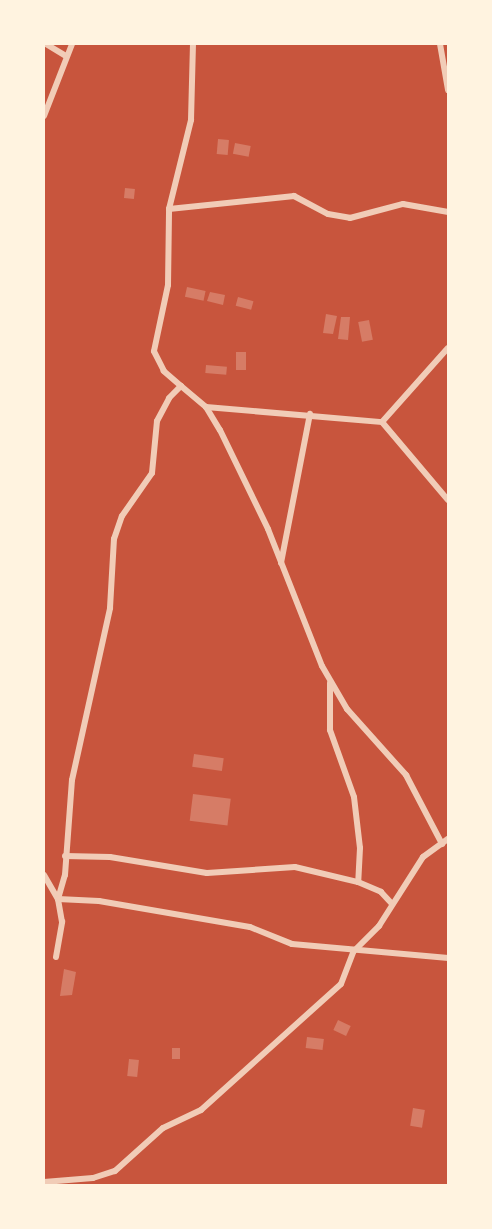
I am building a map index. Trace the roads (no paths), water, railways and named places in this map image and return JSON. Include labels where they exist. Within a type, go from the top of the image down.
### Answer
[{"type":"street","points":[[46,44],[66,56]]},
{"type":"street","points":[[44,116],[72,44]]},
{"type":"street","points":[[193,44],[191,120],[169,209],[165,259],[168,285],[154,351],[164,371],[206,407],[268,529],[330,681],[347,709],[406,776],[442,844]]},
{"type":"street","points":[[440,44],[448,90]]},
{"type":"street","points":[[169,209],[294,196],[328,214],[350,218],[403,204],[448,212]]},
{"type":"street","points":[[382,422],[448,348]]},
{"type":"street","points":[[58,899],[65,875],[72,780],[111,608],[114,539],[122,516],[152,473],[157,421],[169,398],[180,386]]},
{"type":"street","points":[[206,407],[310,414],[382,422],[448,500]]},
{"type":"street","points":[[280,563],[310,414]]},
{"type":"street","points":[[330,681],[330,730],[350,781],[357,817],[358,882]]},
{"type":"street","points":[[44,1182],[93,1178],[115,1171],[163,1128],[201,1110],[341,984],[353,952],[379,926],[423,857],[448,839]]},
{"type":"street","points":[[65,856],[110,857],[207,873],[295,867],[358,882],[381,892],[392,904]]},
{"type":"street","points":[[44,875],[58,899],[62,922],[56,957]]},
{"type":"street","points":[[58,899],[99,901],[250,927],[292,944],[353,952],[448,958]]}]
